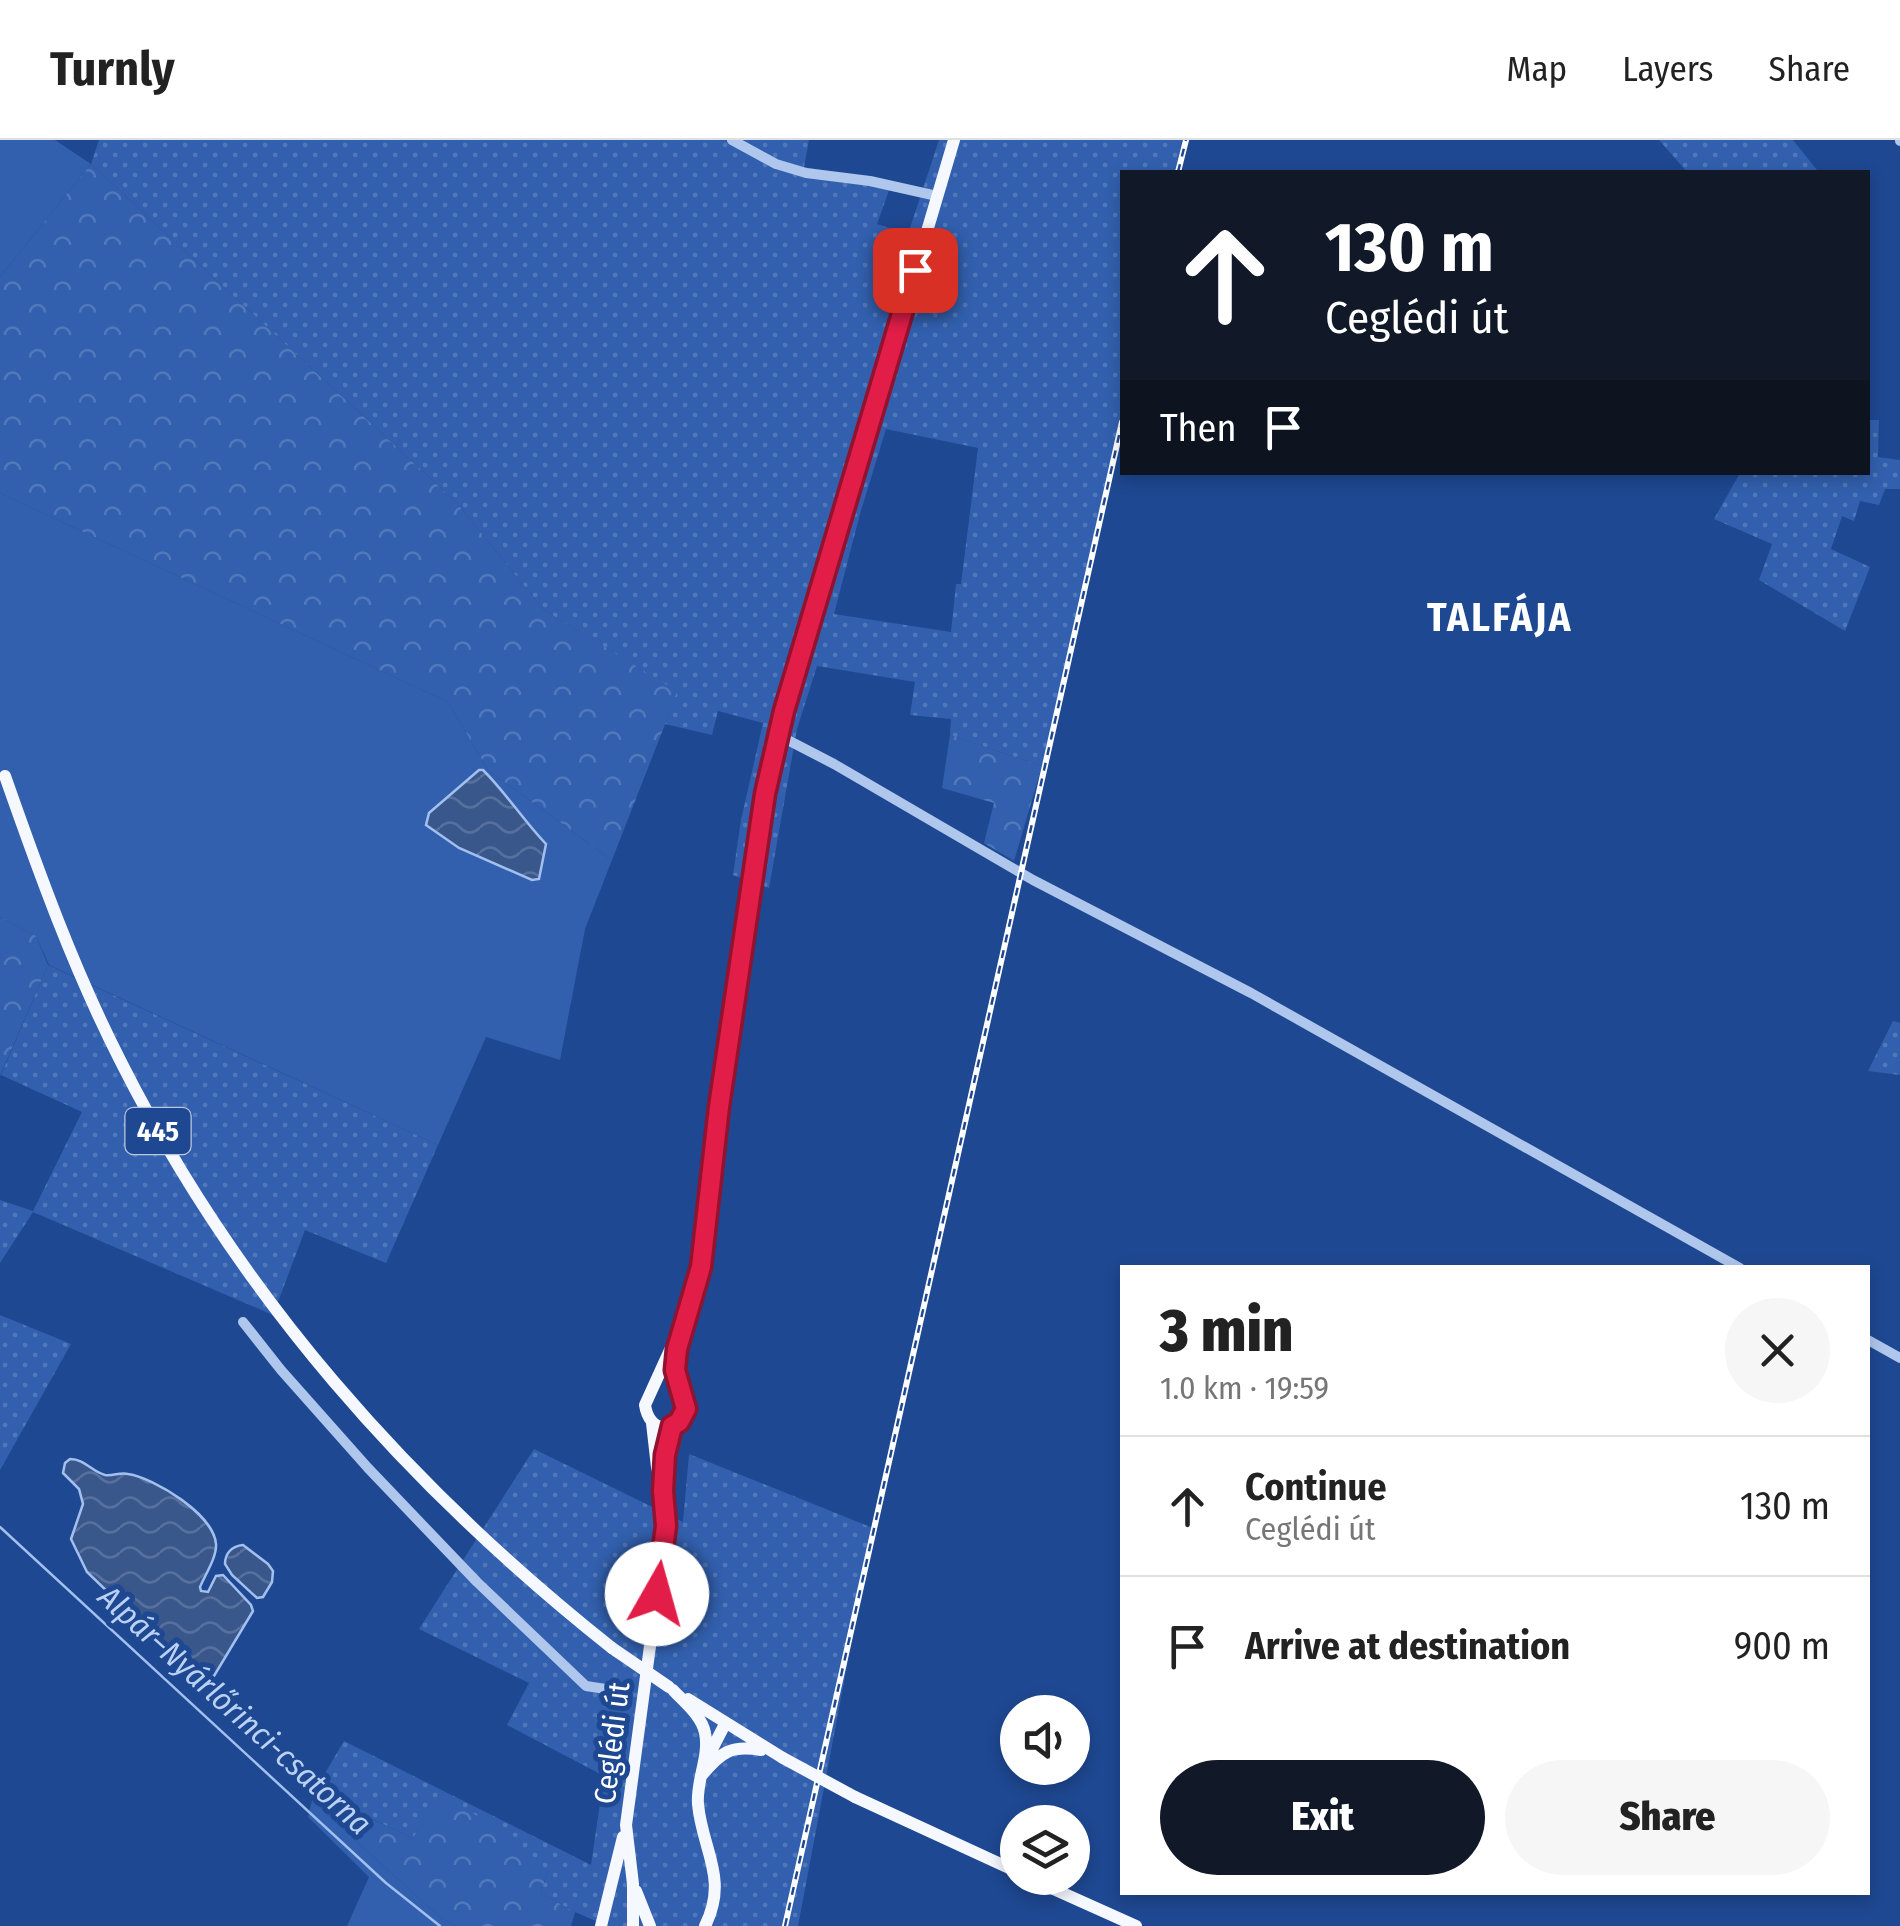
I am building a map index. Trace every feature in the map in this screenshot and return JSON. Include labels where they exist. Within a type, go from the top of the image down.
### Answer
[{"type":"main road","points":[[683,1323],[675,1370],[686,1409],[679,1422],[662,1427],[652,1423],[645,1409],[646,1400],[683,1323],[701,1267],[751,879],[778,735],[954,140]]},
{"type":"main road","name":"445","points":[[5,776],[71,954],[163,1140],[248,1274],[327,1375],[415,1472],[492,1546],[612,1648],[671,1688],[777,1755],[856,1798],[1000,1864]]},
{"type":"main road","points":[[652,1392],[666,1386],[680,1392]]},
{"type":"main road","name":"Ceglédi út","points":[[652,1423],[663,1491]]},
{"type":"main road","name":"Ceglédi út","points":[[633,1926],[634,1884],[626,1824],[666,1526],[663,1491],[666,1446],[672,1426]]},
{"type":"main road","points":[[671,1688],[701,1721],[706,1734],[698,1805],[716,1892],[705,1924]]},
{"type":"main road","points":[[700,1776],[726,1724]]},
{"type":"main road","points":[[700,1776],[716,1758],[730,1750],[744,1747],[777,1755]]},
{"type":"main road","points":[[601,1926],[626,1824]]},
{"type":"main road","name":"Ceglédi út","points":[[634,1884],[650,1926]]},
{"type":"main road","points":[[1067,1895],[1136,1926]]},
{"type":"street","points":[[732,140],[776,164],[806,173],[870,181],[937,196]]},
{"type":"street","points":[[778,735],[1033,880],[1317,1029],[1735,1265]]},
{"type":"street","points":[[243,1322],[368,1468],[477,1582],[586,1686],[612,1690]]},
{"type":"street","points":[[1870,1341],[1900,1358]]},
{"type":"green space","points":[[0,140],[55,140],[91,164],[0,277]]},
{"type":"green space","points":[[99,140],[809,140],[804,167],[892,182],[877,224],[908,234],[939,140],[1182,140],[1175,170],[1120,170],[1120,420],[1042,766],[950,735],[951,719],[910,715],[915,682],[817,666],[797,729],[769,888],[733,875],[763,723],[718,711],[712,735],[665,724],[677,691],[544,610],[456,502],[91,164]],"holes":[[[886,429],[978,448],[961,584],[956,584],[951,632],[834,614]]]},
{"type":"green space","points":[[1659,140],[1793,140],[1817,170],[1685,170]]},
{"type":"green space","points":[[91,164],[456,502],[544,610],[678,691],[612,860],[488,770],[448,702],[0,493],[0,277]]},
{"type":"green space","points":[[1870,420],[1879,420],[1878,457],[1900,460],[1900,489],[1885,489],[1879,505],[1860,501],[1854,521],[1842,516],[1831,549],[1870,567],[1845,631],[1759,580],[1772,544],[1714,519],[1739,475],[1870,475]]},
{"type":"green space","points":[[0,493],[448,702],[488,770],[612,860],[585,929],[560,1060],[486,1037],[438,1145],[49,965],[36,936],[0,917]]},
{"type":"green space","points":[[950,735],[1042,766],[1014,861],[984,843],[994,803],[942,788]]},
{"type":"green space","points":[[0,917],[36,936],[48,965],[0,1076]]},
{"type":"green space","points":[[48,965],[438,1145],[386,1263],[305,1230],[273,1315],[33,1212],[0,1263],[0,1200],[33,1211],[82,1112],[1,1075]]},
{"type":"green space","points":[[1893,1021],[1900,1023],[1900,1075],[1868,1071]]},
{"type":"green space","points":[[0,1315],[71,1344],[0,1470]]},
{"type":"green space","points":[[534,1449],[683,1522],[689,1454],[873,1528],[798,1926],[607,1926],[541,1893],[548,1870],[509,1849],[515,1837],[440,1795],[413,1838],[314,1792],[344,1741],[591,1865],[604,1776],[507,1725],[529,1683],[419,1629]]},
{"type":"green space","points":[[314,1792],[321,1796],[324,1812],[441,1918],[456,1926],[347,1926],[369,1877],[308,1817]]},
{"type":"green space","points":[[440,1794],[516,1837],[548,1870],[541,1893],[575,1912],[571,1926],[456,1926],[441,1918],[324,1812],[321,1796],[413,1838]]},
{"type":"water","points":[[479,770],[492,779],[546,844],[539,879],[532,880],[459,848],[426,825],[429,813]]},
{"type":"water","points":[[70,1459],[105,1475],[125,1474],[153,1483],[194,1510],[213,1533],[216,1549],[201,1591],[208,1592],[216,1576],[223,1575],[253,1611],[214,1676],[191,1672],[87,1572],[71,1539],[83,1504],[79,1489],[63,1473]]},
{"type":"water","points":[[243,1545],[273,1571],[272,1582],[263,1597],[257,1598],[225,1564],[230,1551]]},
{"type":"waterway","name":"Alpár–Nyárlőrinci-csatorna","points":[[0,1527],[386,1883],[440,1926]]},
{"type":"railway","points":[[1178,170],[1186,140]]},
{"type":"railway","points":[[785,1926],[1120,431]]},
{"type":"district","name":"TALFÁJA","points":[[1500,618]]},
{"type":"route","points":[[657,1594],[666,1526],[666,1446],[672,1426],[686,1409],[675,1370],[677,1349],[701,1267],[719,1107],[762,811],[784,711],[915,270]]}]
